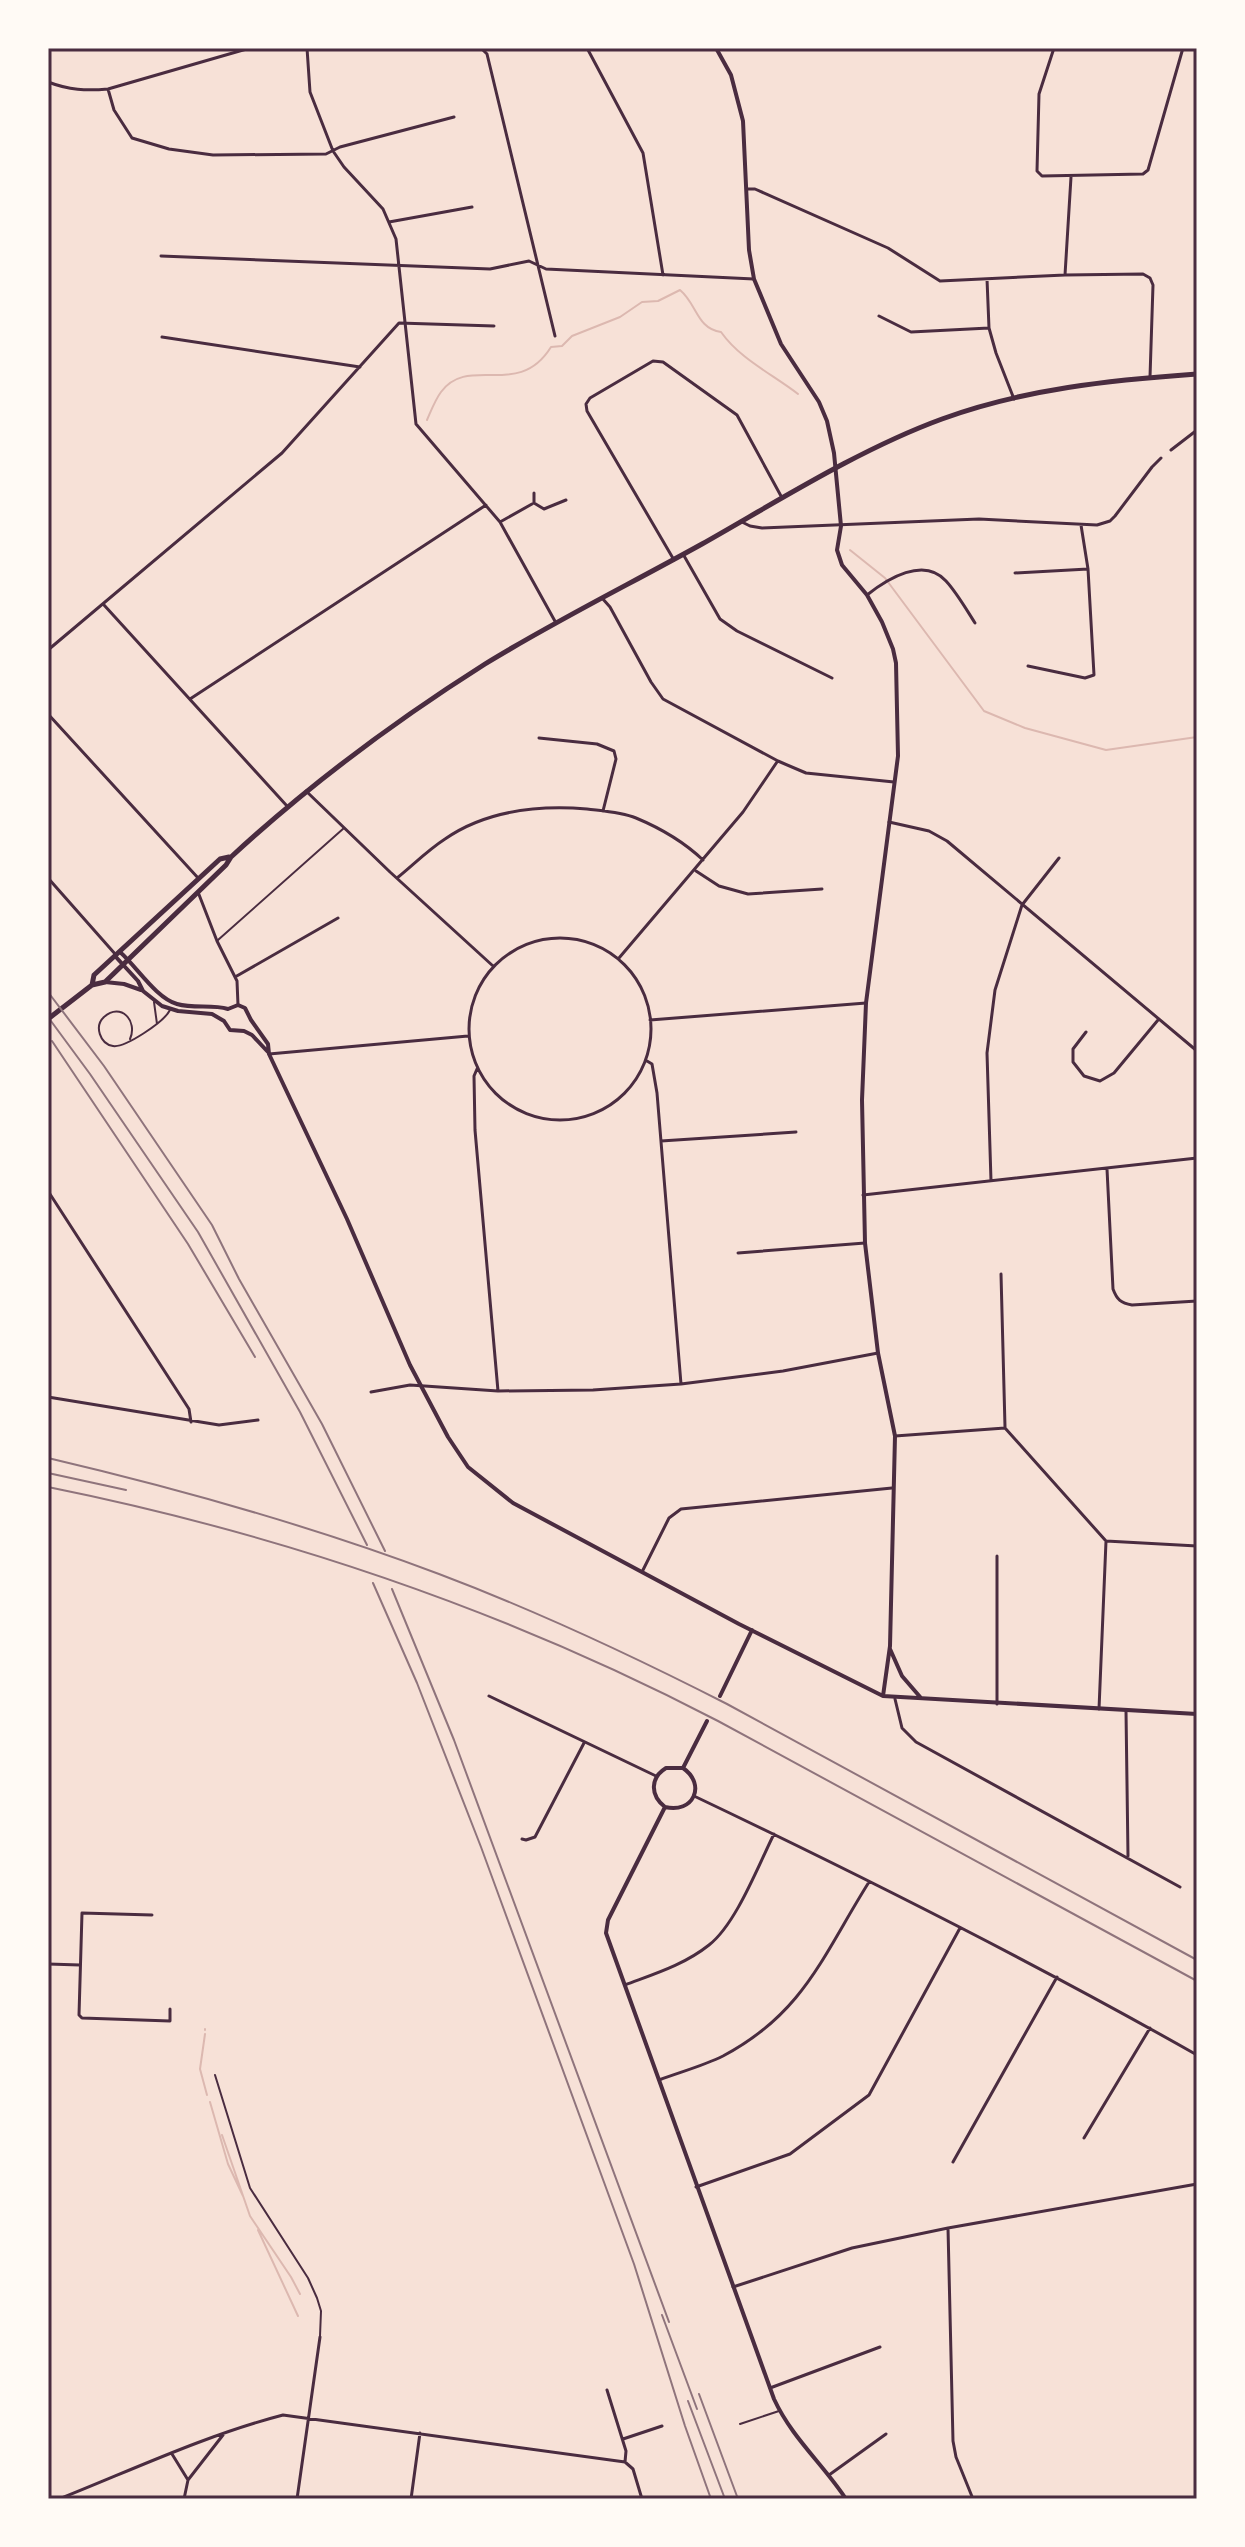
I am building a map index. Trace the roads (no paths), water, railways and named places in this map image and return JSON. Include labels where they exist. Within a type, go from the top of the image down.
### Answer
[{"type":"main road","points":[[48,1019],[92,985],[105,982],[231,857],[306,791],[420,707],[556,623],[836,469],[931,423],[1014,399],[1086,383],[1197,374]]},
{"type":"main road","points":[[92,985],[94,975],[220,859],[231,857]]},
{"type":"street","points":[[48,82],[87,91],[108,89],[250,48]]},
{"type":"street","points":[[307,48],[310,92],[333,151],[383,209],[396,239],[416,424],[500,522],[556,623]]},
{"type":"street","points":[[481,48],[487,54],[504,118],[555,336]]},
{"type":"street","points":[[587,48],[643,153],[663,275]]},
{"type":"street","points":[[716,48],[731,75],[743,121],[749,250],[754,279],[781,344],[819,402],[827,421],[836,469],[841,526],[837,550],[842,565],[867,595],[888,636],[896,663],[898,722],[895,782],[866,1003],[862,1100],[865,1243],[878,1353],[895,1436],[890,1646],[883,1696]]},
{"type":"street","points":[[1054,48],[1039,94],[1037,171],[1042,176],[1071,177],[1143,174],[1148,170],[1183,48]]},
{"type":"street","points":[[108,89],[114,110],[132,138],[169,149],[213,155],[326,154],[454,117]]},
{"type":"street","points":[[1065,275],[1071,177]]},
{"type":"street","points":[[747,189],[755,189],[888,248],[940,281],[1143,274],[1150,278],[1153,285],[1150,377]]},
{"type":"street","points":[[389,222],[472,207]]},
{"type":"street","points":[[161,256],[490,269],[529,261],[546,269],[754,279]]},
{"type":"street","points":[[987,279],[989,328],[1014,399]]},
{"type":"street","points":[[879,316],[911,332],[989,328]]},
{"type":"street","points":[[48,650],[282,453],[399,323],[494,326]]},
{"type":"street","points":[[162,337],[360,367]]},
{"type":"street","points":[[674,560],[587,411],[586,404],[590,398],[653,361],[663,362],[737,415],[783,499]]},
{"type":"street","points":[[1171,450],[1197,430]]},
{"type":"street","points":[[742,522],[762,528],[979,519],[1102,524],[1110,521],[1161,458]]},
{"type":"street","points":[[534,493],[534,503]]},
{"type":"street","points":[[534,503],[544,509],[566,500]]},
{"type":"street","points":[[500,522],[534,503]]},
{"type":"street","points":[[190,699],[486,505]]},
{"type":"street","points":[[1028,666],[1085,678],[1094,675],[1088,569],[1081,525]]},
{"type":"street","points":[[683,554],[720,619],[737,631],[832,678]]},
{"type":"street","points":[[1015,573],[1088,569]]},
{"type":"street","points":[[867,595],[913,570],[926,570],[948,583],[975,623]]},
{"type":"street","points":[[602,598],[663,699],[806,773],[895,782]]},
{"type":"street","points":[[103,605],[287,806]]},
{"type":"street","points":[[48,714],[199,879]]},
{"type":"street","points":[[539,738],[597,744],[614,751],[616,759],[603,811]]},
{"type":"street","points":[[619,958],[696,871],[743,812],[778,761]]},
{"type":"street","points":[[306,791],[493,966]]},
{"type":"street","points":[[397,878],[445,838],[485,819],[514,810],[544,808],[633,816],[691,848],[703,860]]},
{"type":"street","points":[[889,822],[929,831],[947,841],[1197,1051]]},
{"type":"street","points":[[991,1181],[987,1040],[995,990],[1022,905],[1059,858]]},
{"type":"street","points":[[696,871],[719,886],[748,894],[822,889]]},
{"type":"street","points":[[48,878],[117,954],[161,995],[185,1005],[228,1009],[238,1005],[248,1010],[251,1020],[265,1039],[269,1054],[347,1219],[420,1385],[456,1452],[468,1467],[513,1503],[883,1696],[1197,1714]]},
{"type":"street","points":[[198,892],[239,986],[238,1005]]},
{"type":"street","points":[[235,977],[338,918]]},
{"type":"street","points":[[551,937],[587,941],[619,958],[645,995],[651,1034],[638,1076],[619,1098],[595,1113],[555,1121],[538,1118],[509,1106],[485,1083],[477,1069],[468,1036],[471,1005],[482,980],[493,966],[517,948],[551,937]]},
{"type":"street","points":[[126,962],[143,991],[154,1001],[170,1009],[212,1014],[224,1021],[230,1030],[252,1035],[269,1054]]},
{"type":"street","points":[[105,982],[124,984],[143,991]]},
{"type":"street","points":[[650,1020],[866,1003]]},
{"type":"street","points":[[224,1021],[228,1009]]},
{"type":"street","points":[[244,1031],[251,1020]]},
{"type":"street","points":[[1086,1032],[1073,1049],[1073,1062],[1084,1076],[1100,1081],[1114,1073],[1158,1020]]},
{"type":"street","points":[[269,1054],[468,1036]]},
{"type":"street","points":[[645,1060],[652,1064],[654,1074],[681,1384]]},
{"type":"street","points":[[477,1069],[474,1076],[475,1130],[498,1391]]},
{"type":"street","points":[[661,1141],[796,1132]]},
{"type":"street","points":[[863,1195],[1197,1158]]},
{"type":"street","points":[[1107,1168],[1116,1298],[1132,1305],[1197,1301]]},
{"type":"street","points":[[48,1191],[189,1409],[191,1422]]},
{"type":"street","points":[[738,1253],[865,1243]]},
{"type":"street","points":[[1001,1274],[1005,1428],[1106,1541],[1099,1709]]},
{"type":"street","points":[[371,1392],[420,1385],[498,1391],[593,1390],[681,1384],[783,1371],[878,1353]]},
{"type":"street","points":[[48,1397],[191,1422],[219,1425],[258,1420]]},
{"type":"street","points":[[895,1436],[1005,1428]]},
{"type":"street","points":[[642,1572],[669,1518],[681,1509],[892,1488]]},
{"type":"street","points":[[1106,1541],[1197,1546]]},
{"type":"street","points":[[997,1556],[997,1704]]},
{"type":"street","points":[[720,1696],[752,1630]]},
{"type":"street","points":[[890,1646],[902,1676],[923,1700]]},
{"type":"street","points":[[489,1696],[656,1776]]},
{"type":"street","points":[[895,1699],[902,1728],[916,1742],[1180,1887]]},
{"type":"street","points":[[1126,1711],[1128,1856]]},
{"type":"street","points":[[683,1768],[707,1721]]},
{"type":"street","points":[[522,1839],[535,1837],[584,1743]]},
{"type":"street","points":[[666,1768],[683,1768],[694,1779],[694,1796],[684,1807],[665,1807],[655,1796],[656,1776],[666,1768]]},
{"type":"street","points":[[694,1796],[1057,1977],[1197,2055]]},
{"type":"street","points":[[665,1807],[608,1920],[606,1933],[770,2388],[798,2439],[846,2499]]},
{"type":"street","points":[[625,1985],[679,1964],[711,1944],[743,1898],[774,1834]]},
{"type":"street","points":[[659,2080],[720,2057],[763,2031],[783,2014],[805,1988],[869,1882]]},
{"type":"street","points":[[152,1915],[82,1913],[79,2015],[82,2018],[170,2021],[170,2009]]},
{"type":"street","points":[[696,2187],[790,2154],[869,2095],[960,1928]]},
{"type":"street","points":[[48,1964],[80,1965]]},
{"type":"street","points":[[953,2162],[1057,1977]]},
{"type":"street","points":[[1084,2138],[1150,2028]]},
{"type":"street","points":[[733,2287],[852,2248],[1197,2184]]},
{"type":"street","points":[[948,2228],[953,2441],[973,2499]]},
{"type":"street","points":[[297,2499],[320,2337]]},
{"type":"street","points":[[770,2388],[880,2347]]},
{"type":"street","points":[[607,2390],[623,2439],[625,2462]]},
{"type":"street","points":[[59,2499],[172,2454],[283,2415],[625,2462],[633,2469],[642,2499]]},
{"type":"street","points":[[623,2439],[662,2426]]},
{"type":"street","points":[[411,2499],[420,2433]]},
{"type":"street","points":[[829,2475],[886,2434]]},
{"type":"street","points":[[184,2499],[188,2480],[223,2435]]},
{"type":"street","points":[[172,2454],[188,2480]]},
{"type":"lane","points":[[1161,458],[1171,450]]},
{"type":"lane","points":[[217,941],[344,828]]},
{"type":"lane","points":[[154,1001],[157,1025]]},
{"type":"lane","points":[[130,1039],[132,1023],[121,1013],[111,1013],[101,1022],[101,1038],[109,1045],[119,1046],[164,1020],[170,1009]]},
{"type":"lane","points":[[215,2075],[250,2188],[308,2278],[317,2298],[321,2311],[320,2337]]},
{"type":"lane","points":[[740,2424],[780,2411]]},
{"type":"waterway","points":[[427,420],[439,395],[452,381],[465,376],[509,375],[524,371],[538,363],[551,347],[562,346],[572,336],[620,317],[642,302],[658,301],[680,290],[707,326],[721,332],[747,358],[798,394]]},
{"type":"waterway","points":[[850,550],[885,578],[984,711],[1025,728],[1106,750],[1197,737]]},
{"type":"waterway","points":[[205,2034],[200,2069],[207,2095]]},
{"type":"waterway","points":[[210,2102],[228,2164],[243,2196]]},
{"type":"waterway","points":[[222,2135],[250,2216],[300,2294]]},
{"type":"waterway","points":[[258,2230],[298,2316]]},
{"type":"railway","points":[[48,992],[104,1066],[212,1225],[239,1279],[322,1424],[385,1551]]},
{"type":"railway","points":[[48,1017],[198,1232],[300,1412],[367,1545]]},
{"type":"railway","points":[[52,1041],[188,1244],[255,1357]]},
{"type":"railway","points":[[48,1458],[147,1482],[294,1524],[439,1574],[548,1619],[727,1704],[1197,1960]]},
{"type":"railway","points":[[48,1473],[126,1490]]},
{"type":"railway","points":[[48,1487],[135,1506],[307,1553],[391,1580],[557,1645],[718,1721],[1197,1981]]},
{"type":"railway","points":[[373,1583],[417,1683],[481,1847],[634,2264],[711,2499]]},
{"type":"railway","points":[[392,1589],[454,1740],[669,2322]]},
{"type":"railway","points":[[662,2315],[697,2409]]},
{"type":"railway","points":[[699,2394],[738,2499]]},
{"type":"railway","points":[[688,2401],[725,2499]]}]
